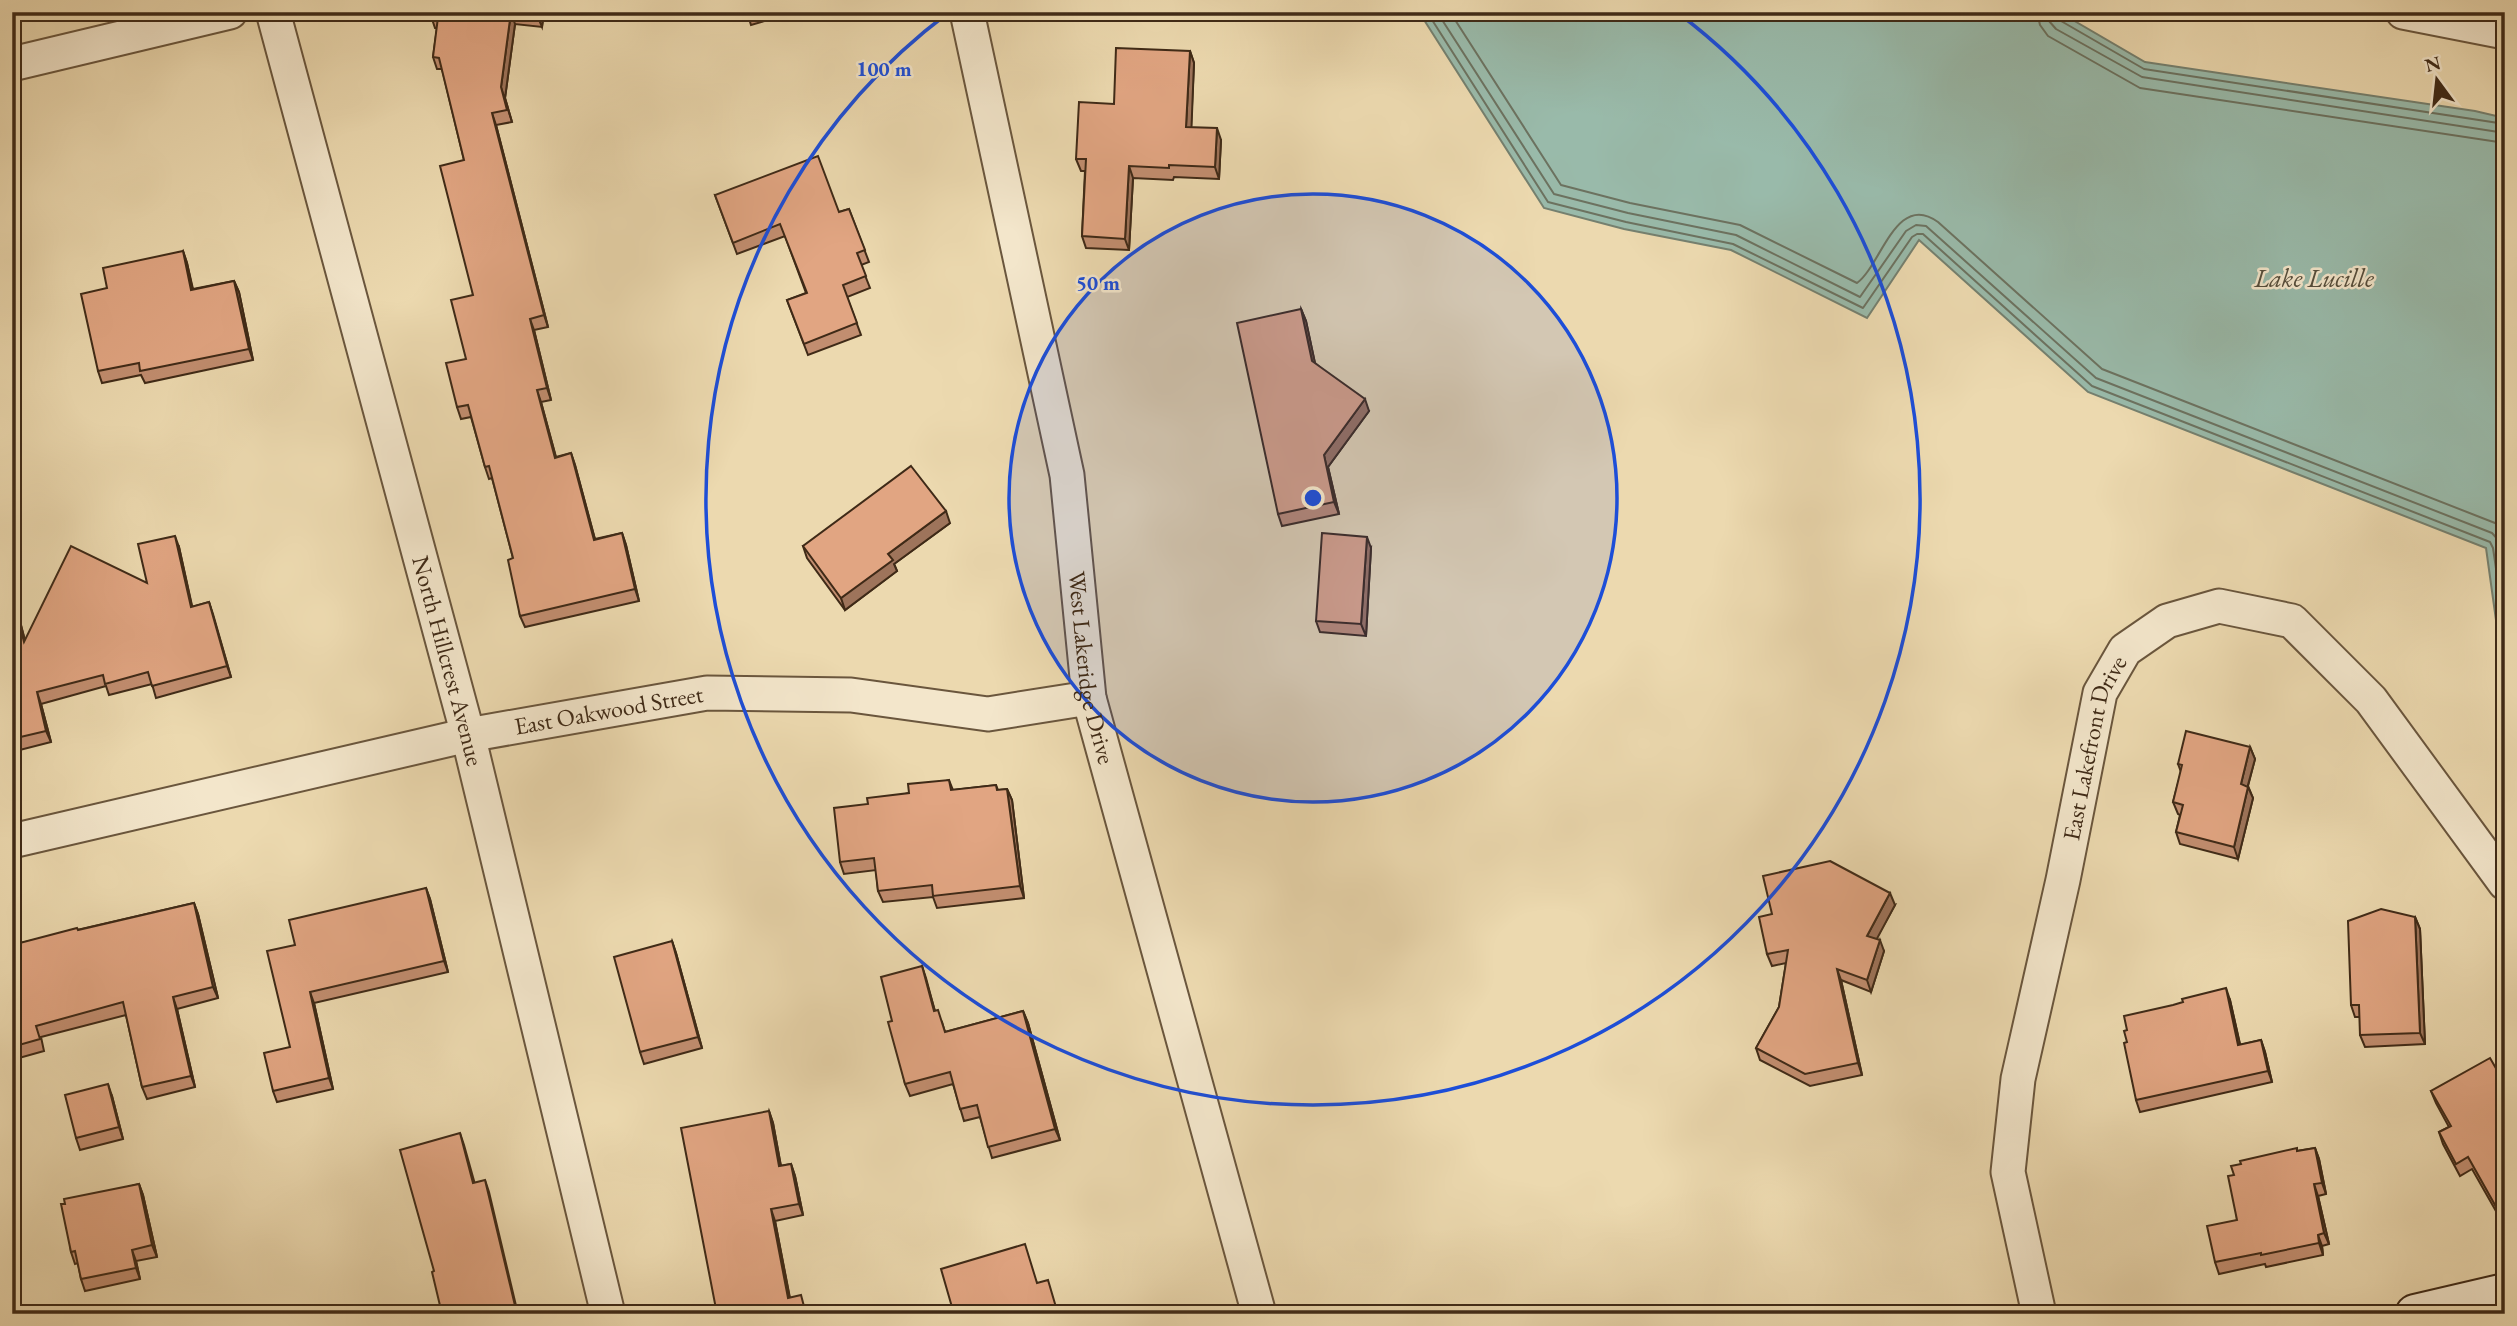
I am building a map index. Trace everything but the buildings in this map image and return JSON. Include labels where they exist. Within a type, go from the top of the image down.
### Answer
[{"type":"main road","points":[[2415,1314],[2505,1293]]},
{"type":"street","points":[[12,64],[230,12]]},
{"type":"street","name":"North Hillcrest Avenue","points":[[273,12],[468,734],[608,1314]]},
{"type":"street","name":"West Lakeridge Drive","points":[[967,12],[1067,475],[1089,698],[1259,1314]]},
{"type":"street","points":[[2403,12],[2505,32]]},
{"type":"street","name":"East Lakefront Drive","points":[[2039,1314],[2008,1172],[2018,1079],[2063,880],[2100,693],[2125,650],[2167,621],[2219,606],[2292,621],[2371,700],[2505,883]]},
{"type":"street","name":"East Oakwood Street","points":[[12,841],[468,734],[706,693],[851,695],[988,714],[1089,698]]},
{"type":"water","name":"Lake Lucille","points":[[1419,12],[2059,12],[2145,62],[2475,111],[2505,118],[2505,653],[2500,649],[2486,548],[2088,392],[1919,240],[1867,318],[1731,250],[1624,229],[1544,208]]}]
